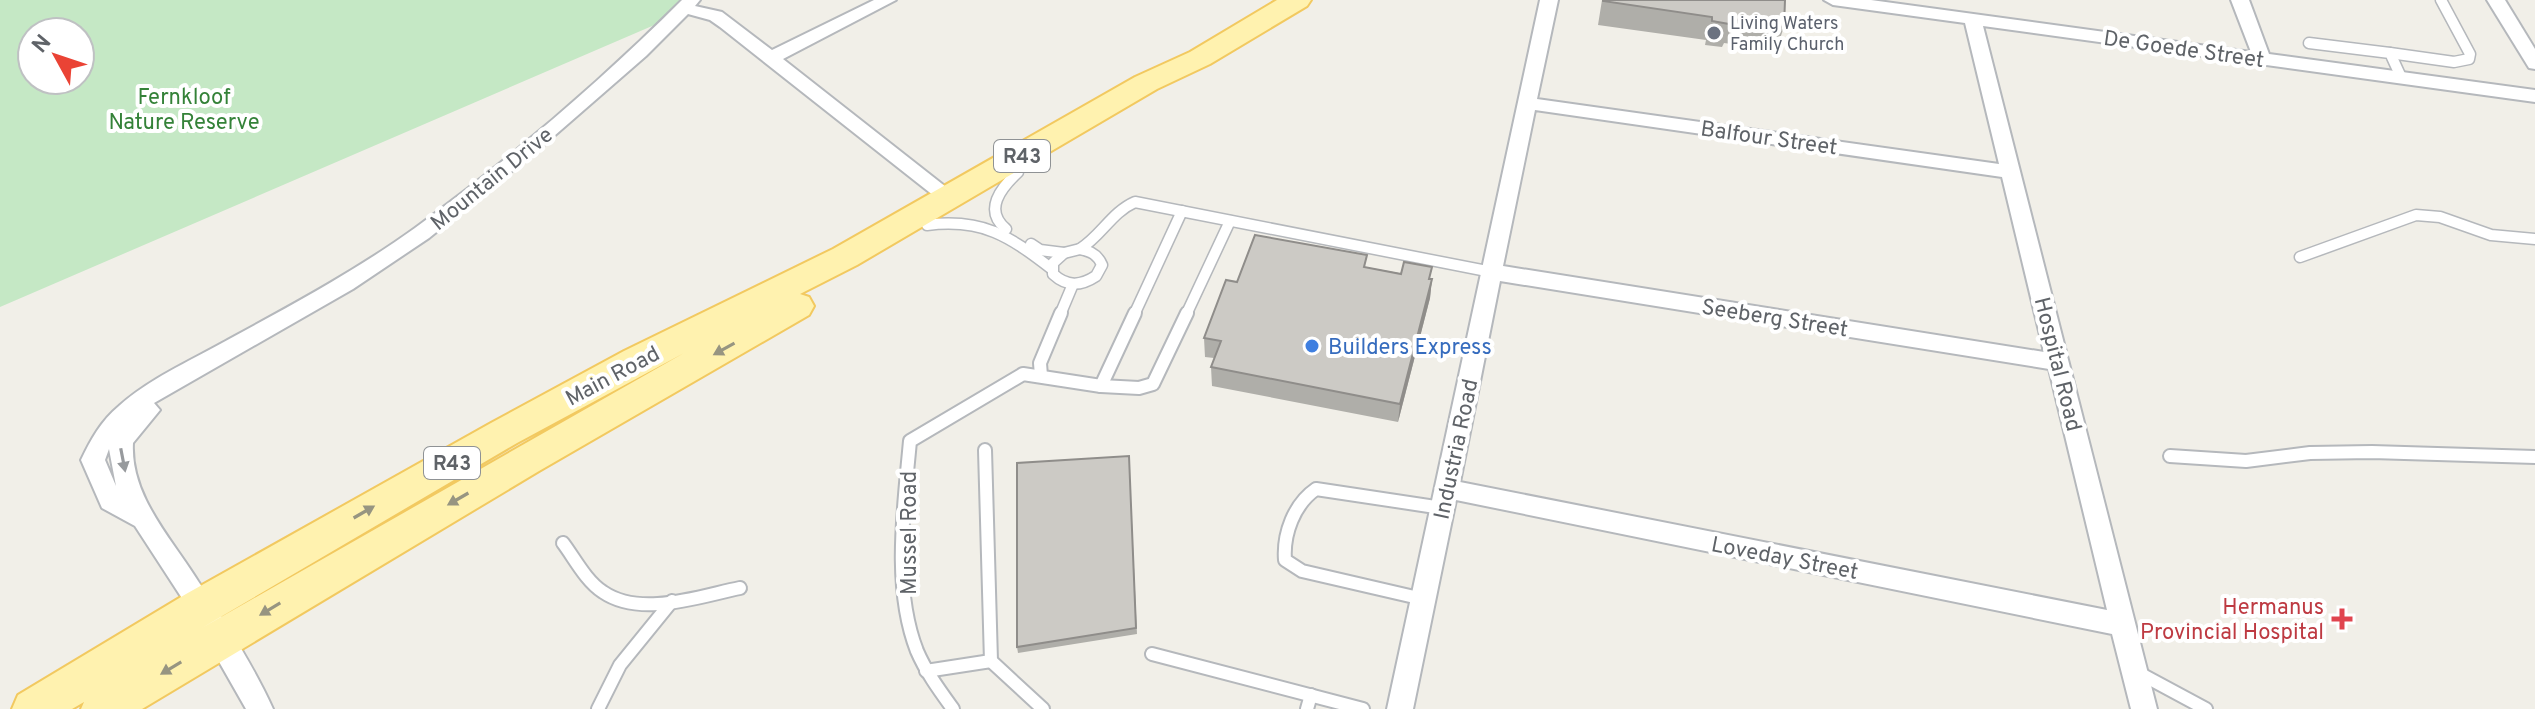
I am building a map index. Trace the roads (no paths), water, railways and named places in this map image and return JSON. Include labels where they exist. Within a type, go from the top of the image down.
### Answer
[{"type":"main road","name":"Main Road","points":[[34,709],[511,468],[750,335],[927,225],[1156,91],[1200,58],[1297,0]]},
{"type":"main road","name":"Main Road","points":[[103,709],[210,622],[556,404],[824,269],[1146,83],[1200,58]]},
{"type":"street","points":[[771,58],[887,0]]},
{"type":"street","name":"Industria Road","points":[[1400,709],[1549,0]]},
{"type":"street","name":"De Goede Street","points":[[1833,0],[2535,96]]},
{"type":"street","points":[[2240,0],[2262,58]]},
{"type":"street","points":[[2496,0],[2535,64]]},
{"type":"street","name":"Mountain Drive","points":[[260,709],[210,622],[143,519],[111,501],[96,471],[93,460],[105,433],[143,400],[280,324],[366,271],[472,196],[615,73],[687,4],[716,16],[950,198]]},
{"type":"street","name":"Hospital Road","points":[[1973,19],[2144,709]]},
{"type":"street","name":"Balfour Street","points":[[1528,103],[2011,172]]},
{"type":"street","name":"Seeberg Street","points":[[1492,272],[2058,362]]},
{"type":"street","name":"Loveday Street","points":[[1444,499],[2124,625]]},
{"type":"lane","points":[[2309,43],[2454,62],[2469,59],[2470,54],[2441,0]]},
{"type":"lane","points":[[2390,53],[2401,77]]},
{"type":"lane","points":[[1018,172],[999,191],[994,214],[998,225],[1040,250],[1064,253],[1080,249],[1105,232],[1124,205],[1135,202],[1492,272]]},
{"type":"lane","points":[[1101,386],[1182,211]]},
{"type":"lane","points":[[2300,257],[2416,215],[2444,216],[2491,235],[2535,239]]},
{"type":"lane","points":[[927,225],[963,221],[984,224],[1052,269],[1058,279],[1073,284],[1090,281],[1102,265],[1095,254],[1080,249]]},
{"type":"lane","points":[[1073,284],[1040,363],[1041,376],[1101,386],[1139,388],[1153,384],[1230,221]]},
{"type":"lane","points":[[1052,269],[1053,263],[1064,253]]},
{"type":"lane","name":"Mussel Road","points":[[953,709],[926,671],[912,638],[904,568],[910,441],[1023,374],[1041,376]]},
{"type":"lane","points":[[985,450],[991,661],[1043,709]]},
{"type":"lane","points":[[2170,456],[2246,461],[2310,453],[2535,457]]},
{"type":"lane","points":[[1423,599],[1302,571],[1285,560],[1283,550],[1302,498],[1316,489],[1444,499]]},
{"type":"lane","points":[[563,543],[603,592],[632,602],[672,601],[740,588]]},
{"type":"lane","points":[[598,709],[627,655],[672,601]]},
{"type":"lane","points":[[1152,654],[1309,702],[1363,709]]},
{"type":"lane","points":[[926,671],[991,661]]},
{"type":"lane","points":[[2135,671],[2206,709]]},
{"type":"place","name":"Living Waters Family Church","points":[[1714,33]]},
{"type":"place","name":"Builders Express","points":[[1312,346]]},
{"type":"place","name":"Hermanus Provincial Hospital","points":[[2342,619]]},
{"type":"park label","name":"Fernkloof Nature Reserve","points":[[184,108]]}]
